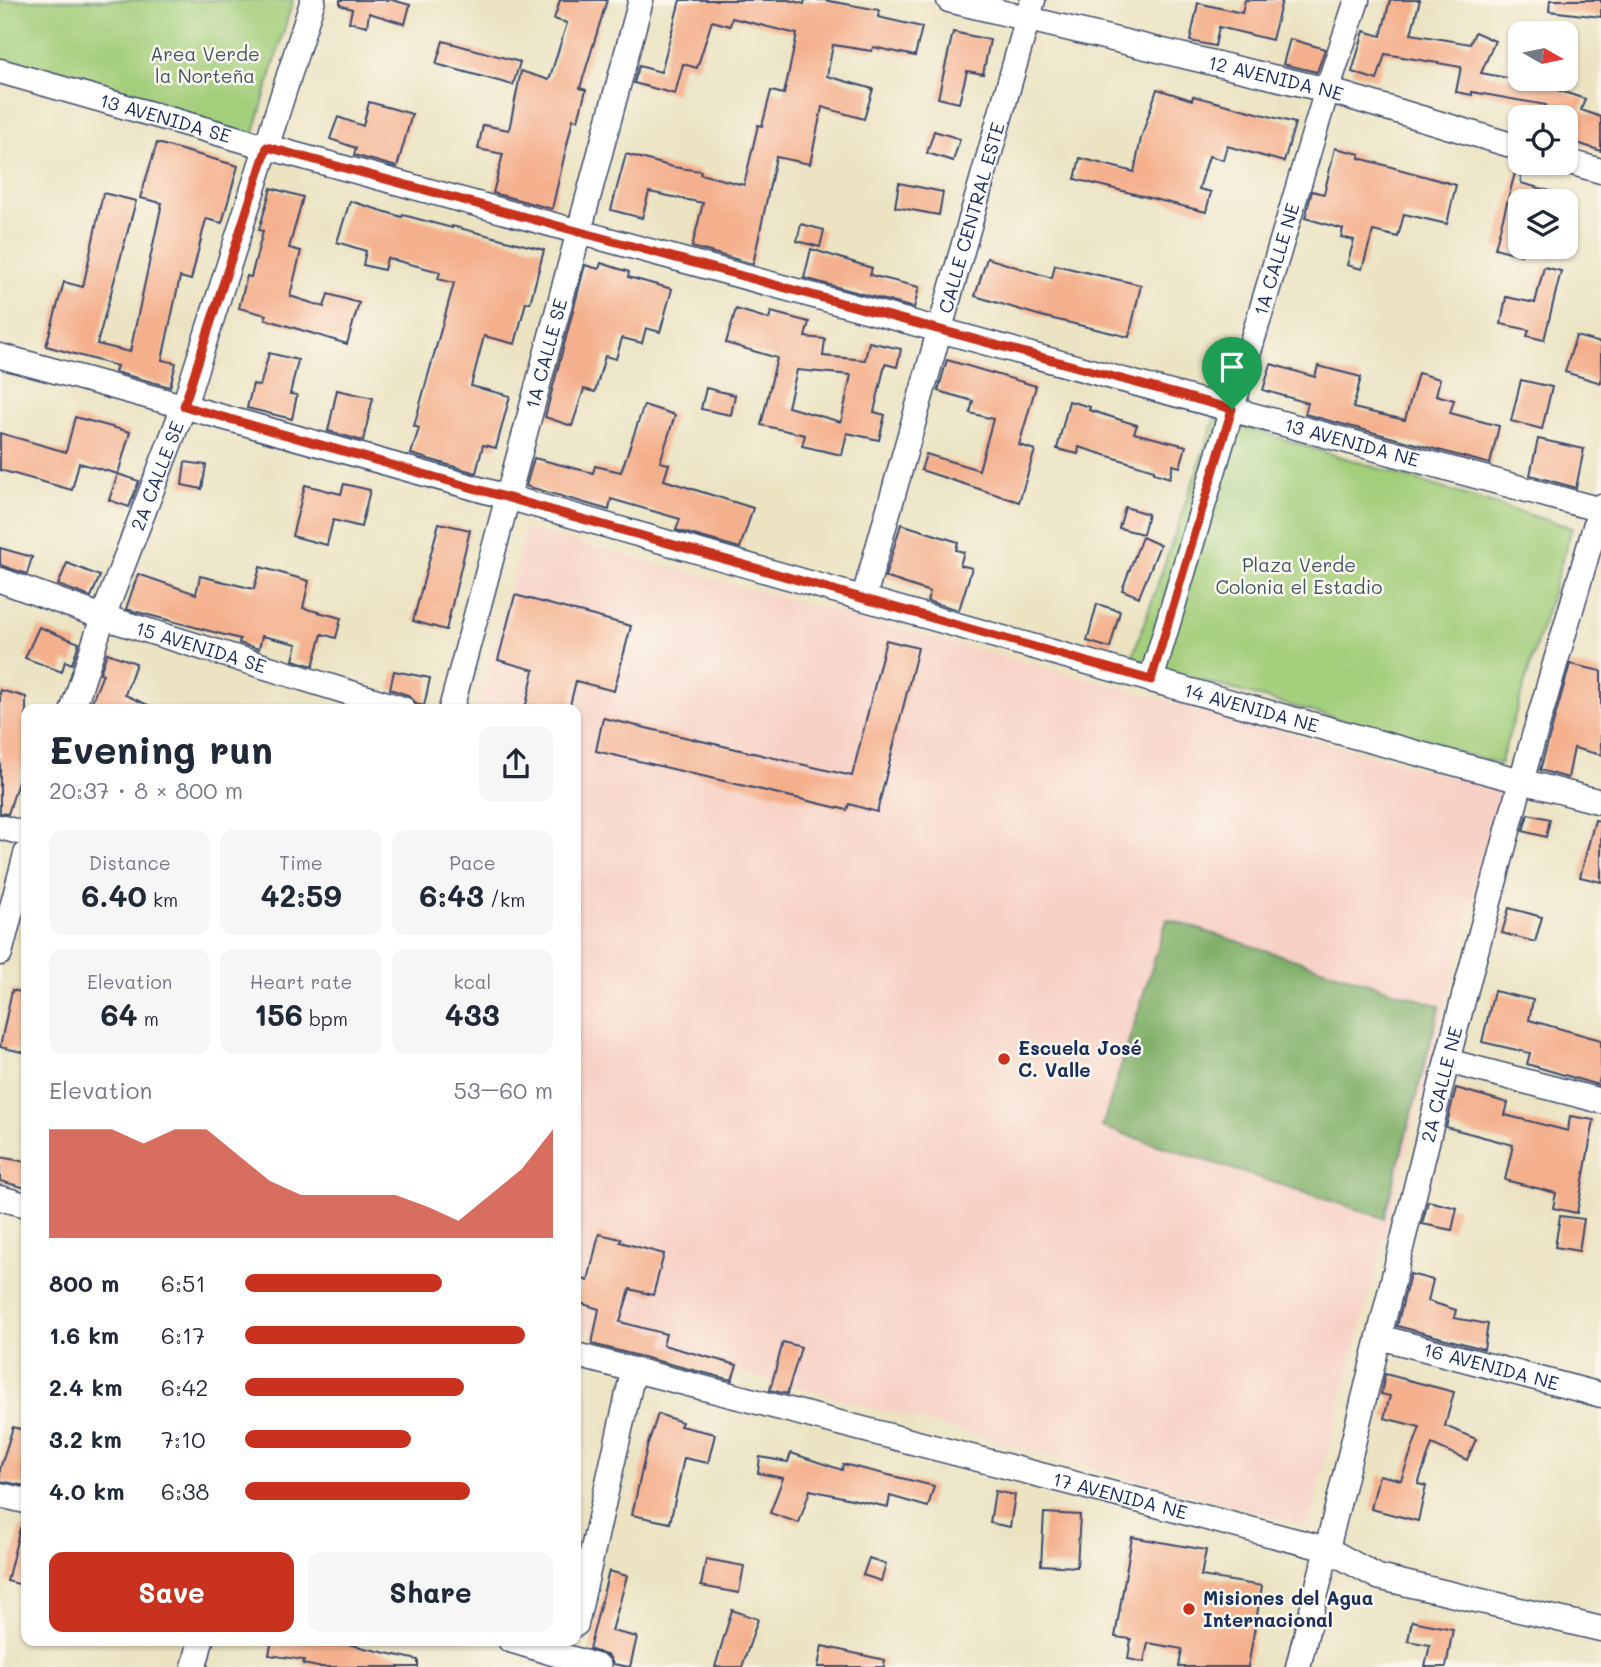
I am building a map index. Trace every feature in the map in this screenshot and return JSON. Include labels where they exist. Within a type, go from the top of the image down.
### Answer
[{"type":"street","name":"2A CALLE SE","points":[[75,704],[103,617],[184,406],[313,0]]},
{"type":"street","name":"1A CALLE SE","points":[[452,704],[641,0]]},
{"type":"street","name":"12 AVENIDA NE","points":[[949,0],[1030,10],[1326,90],[1508,144]]},
{"type":"street","name":"1A CALLE NE","points":[[1151,680],[1326,90],[1357,0]]},
{"type":"street","name":"CALLE CENTRAL ESTE","points":[[864,597],[1030,10]]},
{"type":"street","name":"13 AVENIDA SE","points":[[0,71],[267,147],[939,330]]},
{"type":"street","points":[[1578,164],[1601,171]]},
{"type":"street","name":"13 AVENIDA NE","points":[[939,330],[1601,509]]},
{"type":"street","name":"14 AVENIDA NE","points":[[0,356],[864,597],[1151,680],[1601,802]]},
{"type":"street","name":"2A CALLE NE","points":[[1298,1667],[1447,1060],[1521,781],[1601,509]]},
{"type":"street","name":"15 AVENIDA SE","points":[[0,580],[103,617],[387,704]]},
{"type":"street","points":[[0,827],[21,833]]},
{"type":"street","points":[[0,953],[21,873]]},
{"type":"street","points":[[1447,1060],[1601,1101]]},
{"type":"street","points":[[0,1198],[21,1204]]},
{"type":"street","name":"16 AVENIDA NE","points":[[1379,1337],[1601,1395]]},
{"type":"street","name":"17 AVENIDA NE","points":[[581,1356],[1327,1549],[1378,1577],[1601,1629]]},
{"type":"street","points":[[581,1602],[633,1372]]},
{"type":"street","points":[[0,1495],[21,1500]]},
{"type":"street","points":[[194,1667],[199,1646]]},
{"type":"street","points":[[533,1646],[599,1667]]},
{"type":"shaded area","name":"Escuela José C. Valle","points":[[526,529],[1502,790],[1308,1526],[581,1328],[581,704],[479,704]]},
{"type":"green space","name":"Area Verde la Norteña","points":[[0,0],[293,0],[250,146],[0,73]]},
{"type":"green space","name":"Plaza Verde Colonia el Estadio","points":[[1215,418],[1572,528],[1500,764],[1131,661]]},
{"type":"green space","points":[[1167,919],[1440,1006],[1384,1218],[1102,1127]]},
{"type":"building","points":[[340,0],[392,0],[410,5],[405,24],[369,13],[367,26],[349,22],[352,9],[340,5]]},
{"type":"building","points":[[560,0],[607,0],[580,88],[586,90],[578,120],[573,119],[552,209],[493,193],[503,154],[478,149],[483,125],[509,130],[521,71],[549,80],[567,23],[554,19]]},
{"type":"building","points":[[680,0],[789,0],[804,4],[805,0],[824,0],[879,10],[878,17],[922,27],[915,56],[873,47],[872,51],[833,45],[827,76],[873,89],[864,119],[822,107],[810,164],[776,157],[753,264],[692,247],[703,203],[649,192],[642,218],[611,210],[626,154],[673,167],[701,171],[700,174],[744,185],[758,125],[762,126],[771,91],[784,94],[797,34],[732,18],[730,26],[712,21],[697,68],[683,64],[675,94],[634,83],[639,66],[661,72]]},
{"type":"building","points":[[1245,0],[1282,0],[1272,40],[1219,27],[1215,46],[1190,41],[1198,3],[1242,13]]},
{"type":"building","points":[[1390,0],[1420,0],[1411,34],[1470,44],[1475,32],[1495,41],[1481,73],[1508,78],[1508,91],[1560,91],[1585,99],[1581,110],[1601,117],[1601,151],[1578,143],[1578,105],[1546,105],[1472,92],[1472,95],[1456,92],[1461,67],[1385,54],[1377,80],[1352,72],[1364,31],[1381,36]]},
{"type":"building","points":[[1550,0],[1601,0],[1601,17],[1549,11]]},
{"type":"building","points":[[953,32],[990,40],[983,74],[967,71],[959,103],[938,98]]},
{"type":"building","points":[[1290,39],[1325,49],[1317,72],[1283,64]]},
{"type":"building","points":[[443,41],[520,62],[513,85],[436,64]]},
{"type":"building","points":[[1157,89],[1192,100],[1193,96],[1295,123],[1284,162],[1227,146],[1223,160],[1209,156],[1199,189],[1211,192],[1206,212],[1075,179],[1080,158],[1134,172],[1141,138]]},
{"type":"building","points":[[369,102],[412,114],[397,167],[354,155],[356,148],[330,139],[338,117],[363,126]]},
{"type":"building","points":[[934,131],[960,139],[953,161],[927,153]]},
{"type":"building","points":[[157,143],[238,166],[222,223],[206,219],[191,280],[180,277],[162,360],[176,363],[170,387],[115,372],[117,366],[46,346],[64,282],[83,287],[103,193],[136,201],[97,344],[130,352],[162,203],[140,198]]},
{"type":"building","points":[[1335,148],[1360,154],[1359,158],[1456,185],[1447,224],[1404,214],[1398,237],[1373,231],[1362,269],[1347,265],[1354,240],[1341,237],[1343,229],[1305,218],[1312,191],[1324,194]]},
{"type":"building","points":[[1514,175],[1521,175],[1521,183],[1543,189],[1511,189]]},
{"type":"building","points":[[899,183],[943,192],[939,215],[895,207]]},
{"type":"building","points":[[271,188],[303,197],[289,248],[301,251],[290,296],[324,307],[328,294],[359,303],[347,344],[265,319],[266,315],[239,308],[247,276],[251,277],[263,231],[259,230]]},
{"type":"building","points":[[1508,199],[1508,252],[1495,248]]},
{"type":"building","points":[[350,201],[402,217],[403,215],[452,226],[544,250],[530,303],[526,302],[515,344],[484,336],[471,386],[510,396],[496,448],[483,445],[476,473],[411,454],[419,428],[414,426],[454,283],[438,279],[440,272],[387,258],[384,270],[363,265],[366,251],[337,242]]},
{"type":"building","points":[[801,224],[824,230],[820,247],[797,241]]},
{"type":"building","points":[[811,249],[872,268],[870,275],[919,287],[914,308],[804,278]]},
{"type":"building","points":[[987,258],[1052,278],[1055,265],[1141,285],[1129,337],[1041,316],[975,296]]},
{"type":"building","points":[[601,263],[629,272],[628,277],[672,289],[660,332],[646,328],[642,343],[622,338],[616,359],[605,356],[595,392],[584,389],[572,426],[545,417],[585,265],[599,269]]},
{"type":"building","points":[[1544,267],[1561,271],[1544,340],[1527,336],[1529,330],[1501,324],[1506,297],[1535,303]]},
{"type":"building","points":[[736,309],[769,319],[771,312],[809,322],[805,337],[825,339],[823,356],[865,360],[869,342],[901,349],[897,367],[885,364],[874,412],[885,415],[879,440],[847,433],[842,455],[802,446],[805,435],[761,425],[777,358],[726,343]],"holes":[[[797,370],[851,375],[841,422],[788,407]]]},
{"type":"building","points":[[1576,336],[1601,343],[1601,383],[1565,372]]},
{"type":"building","points":[[269,353],[298,360],[290,394],[297,395],[292,419],[247,408],[253,384],[260,386]]},
{"type":"building","points":[[947,360],[1036,386],[1019,445],[1035,450],[1019,502],[921,470],[926,454],[979,470],[993,419],[970,413],[973,401],[938,391]]},
{"type":"building","points":[[1271,364],[1315,377],[1318,366],[1361,377],[1353,408],[1405,420],[1418,373],[1440,379],[1436,395],[1454,400],[1450,413],[1499,426],[1490,464],[1305,414],[1308,403],[1263,390]]},
{"type":"building","points":[[1521,380],[1552,387],[1542,429],[1511,421]]},
{"type":"building","points":[[706,388],[735,395],[731,415],[701,409]]},
{"type":"building","points":[[337,390],[373,398],[363,441],[328,431]]},
{"type":"building","points":[[1069,401],[1137,425],[1134,433],[1186,446],[1180,467],[1173,465],[1170,478],[1154,473],[1154,470],[1079,447],[1078,454],[1057,449]]},
{"type":"building","points":[[644,405],[675,415],[660,462],[669,464],[664,480],[753,508],[740,548],[676,530],[680,519],[611,499],[609,510],[526,486],[534,458],[593,473],[595,466],[621,472]]},
{"type":"building","points":[[75,417],[130,432],[118,474],[79,463],[72,490],[0,470],[0,433],[66,452]]},
{"type":"building","points":[[1538,439],[1584,449],[1576,488],[1530,475]]},
{"type":"building","points":[[185,462],[206,465],[202,489],[182,485]]},
{"type":"building","points":[[118,474],[139,481],[129,507],[109,500]]},
{"type":"building","points":[[344,484],[370,490],[361,527],[333,520],[327,545],[292,536],[305,485],[341,494]]},
{"type":"building","points":[[1125,507],[1148,514],[1143,534],[1119,528]]},
{"type":"building","points":[[439,523],[470,530],[446,630],[413,621]]},
{"type":"building","points":[[901,524],[958,542],[956,550],[964,552],[960,565],[972,568],[959,610],[927,601],[930,592],[885,577]]},
{"type":"building","points":[[1142,537],[1160,545],[1139,597],[1122,590]]},
{"type":"building","points":[[0,548],[32,557],[27,574],[0,565]]},
{"type":"building","points":[[67,563],[100,576],[91,597],[58,585]]},
{"type":"building","points":[[260,567],[309,581],[303,608],[341,618],[336,638],[322,634],[313,666],[293,660],[297,644],[262,636],[259,649],[239,643],[240,639],[126,609],[138,574],[196,594],[200,576],[254,589]]},
{"type":"building","points":[[515,595],[631,626],[614,691],[576,681],[570,704],[526,704],[534,670],[498,660]]},
{"type":"building","points":[[1097,604],[1120,611],[1110,648],[1087,641]]},
{"type":"building","points":[[39,627],[79,643],[72,664],[65,661],[62,672],[25,658]]},
{"type":"building","points":[[886,640],[918,648],[877,812],[849,804],[847,810],[596,751],[603,718],[852,776]]},
{"type":"building","points":[[107,653],[136,663],[125,695],[146,704],[91,704],[103,674],[100,673]]},
{"type":"building","points":[[1570,664],[1601,671],[1601,755],[1574,748],[1568,778],[1540,770]]},
{"type":"building","points":[[394,671],[430,678],[424,704],[417,704],[408,695],[390,689]]},
{"type":"building","points":[[0,690],[26,697],[26,704],[21,704],[21,772],[8,814],[0,813]]},
{"type":"building","points":[[1528,814],[1550,819],[1546,837],[1523,831]]},
{"type":"building","points":[[1595,820],[1601,821],[1601,882],[1580,877]]},
{"type":"building","points":[[1509,908],[1542,917],[1535,942],[1502,933]]},
{"type":"building","points":[[12,990],[21,992],[21,1052],[0,1047]]},
{"type":"building","points":[[1494,991],[1533,1000],[1529,1020],[1601,1040],[1601,1074],[1598,1085],[1527,1064],[1530,1053],[1482,1042]]},
{"type":"building","points":[[1456,1088],[1508,1103],[1505,1115],[1568,1131],[1570,1116],[1594,1120],[1577,1213],[1553,1208],[1556,1193],[1505,1180],[1513,1145],[1446,1127]]},
{"type":"building","points":[[0,1157],[21,1161],[21,1187],[0,1181]]},
{"type":"building","points":[[1428,1201],[1457,1208],[1452,1230],[1422,1224]]},
{"type":"building","points":[[1560,1216],[1584,1219],[1579,1251],[1555,1247]]},
{"type":"building","points":[[599,1234],[664,1254],[653,1295],[630,1289],[620,1322],[666,1334],[663,1345],[737,1365],[732,1380],[592,1344],[599,1309],[581,1303],[583,1279],[588,1281]]},
{"type":"building","points":[[1410,1274],[1433,1280],[1428,1301],[1456,1310],[1454,1318],[1488,1324],[1484,1349],[1397,1326]]},
{"type":"building","points":[[783,1342],[801,1347],[787,1394],[770,1390]]},
{"type":"building","points":[[1385,1374],[1454,1392],[1445,1426],[1476,1439],[1467,1460],[1432,1444],[1418,1484],[1426,1486],[1418,1521],[1371,1509],[1379,1475],[1401,1480],[1420,1427],[1384,1418],[1390,1396],[1381,1394]]},
{"type":"building","points":[[658,1414],[682,1422],[680,1426],[715,1434],[708,1463],[684,1458],[670,1523],[632,1515],[647,1447]]},
{"type":"building","points":[[13,1427],[21,1429],[21,1485],[0,1481],[0,1469]]},
{"type":"building","points":[[791,1453],[842,1470],[843,1464],[934,1486],[928,1507],[890,1496],[888,1507],[810,1490],[799,1523],[770,1513],[783,1478],[758,1473],[760,1457],[788,1462]]},
{"type":"building","points":[[995,1491],[1015,1495],[1010,1527],[990,1523]]},
{"type":"building","points":[[1044,1513],[1080,1515],[1077,1567],[1041,1565]]},
{"type":"building","points":[[20,1528],[21,1528],[21,1585],[7,1581]]},
{"type":"building","name":"Misiones del Agua Internacional","points":[[1132,1537],[1206,1550],[1201,1576],[1262,1586],[1248,1667],[1179,1667],[1182,1649],[1148,1643],[1144,1662],[1128,1659],[1131,1639],[1115,1637]]},
{"type":"building","points":[[869,1558],[886,1564],[881,1581],[863,1575]]},
{"type":"building","points":[[706,1559],[744,1566],[739,1593],[701,1586]]},
{"type":"building","points":[[609,1571],[627,1576],[612,1631],[637,1637],[630,1667],[613,1664],[609,1656],[589,1649]]},
{"type":"building","points":[[732,1610],[758,1619],[742,1667],[715,1667]]},
{"type":"building","points":[[1412,1621],[1453,1629],[1446,1667],[1425,1667],[1430,1645],[1408,1641]]},
{"type":"building","points":[[271,1646],[356,1646],[418,1660],[418,1667],[318,1667],[303,1664],[304,1660],[269,1655]]},
{"type":"building","points":[[822,1646],[885,1660],[884,1667],[818,1667]]},
{"type":"place","name":"Escuela José C. Valle","points":[[1004,1059]]},
{"type":"place","name":"Misiones del Agua Internacional","points":[[1189,1609]]},
{"type":"route","points":[[267,147],[1232,409],[1151,680],[184,406],[267,147]]}]
